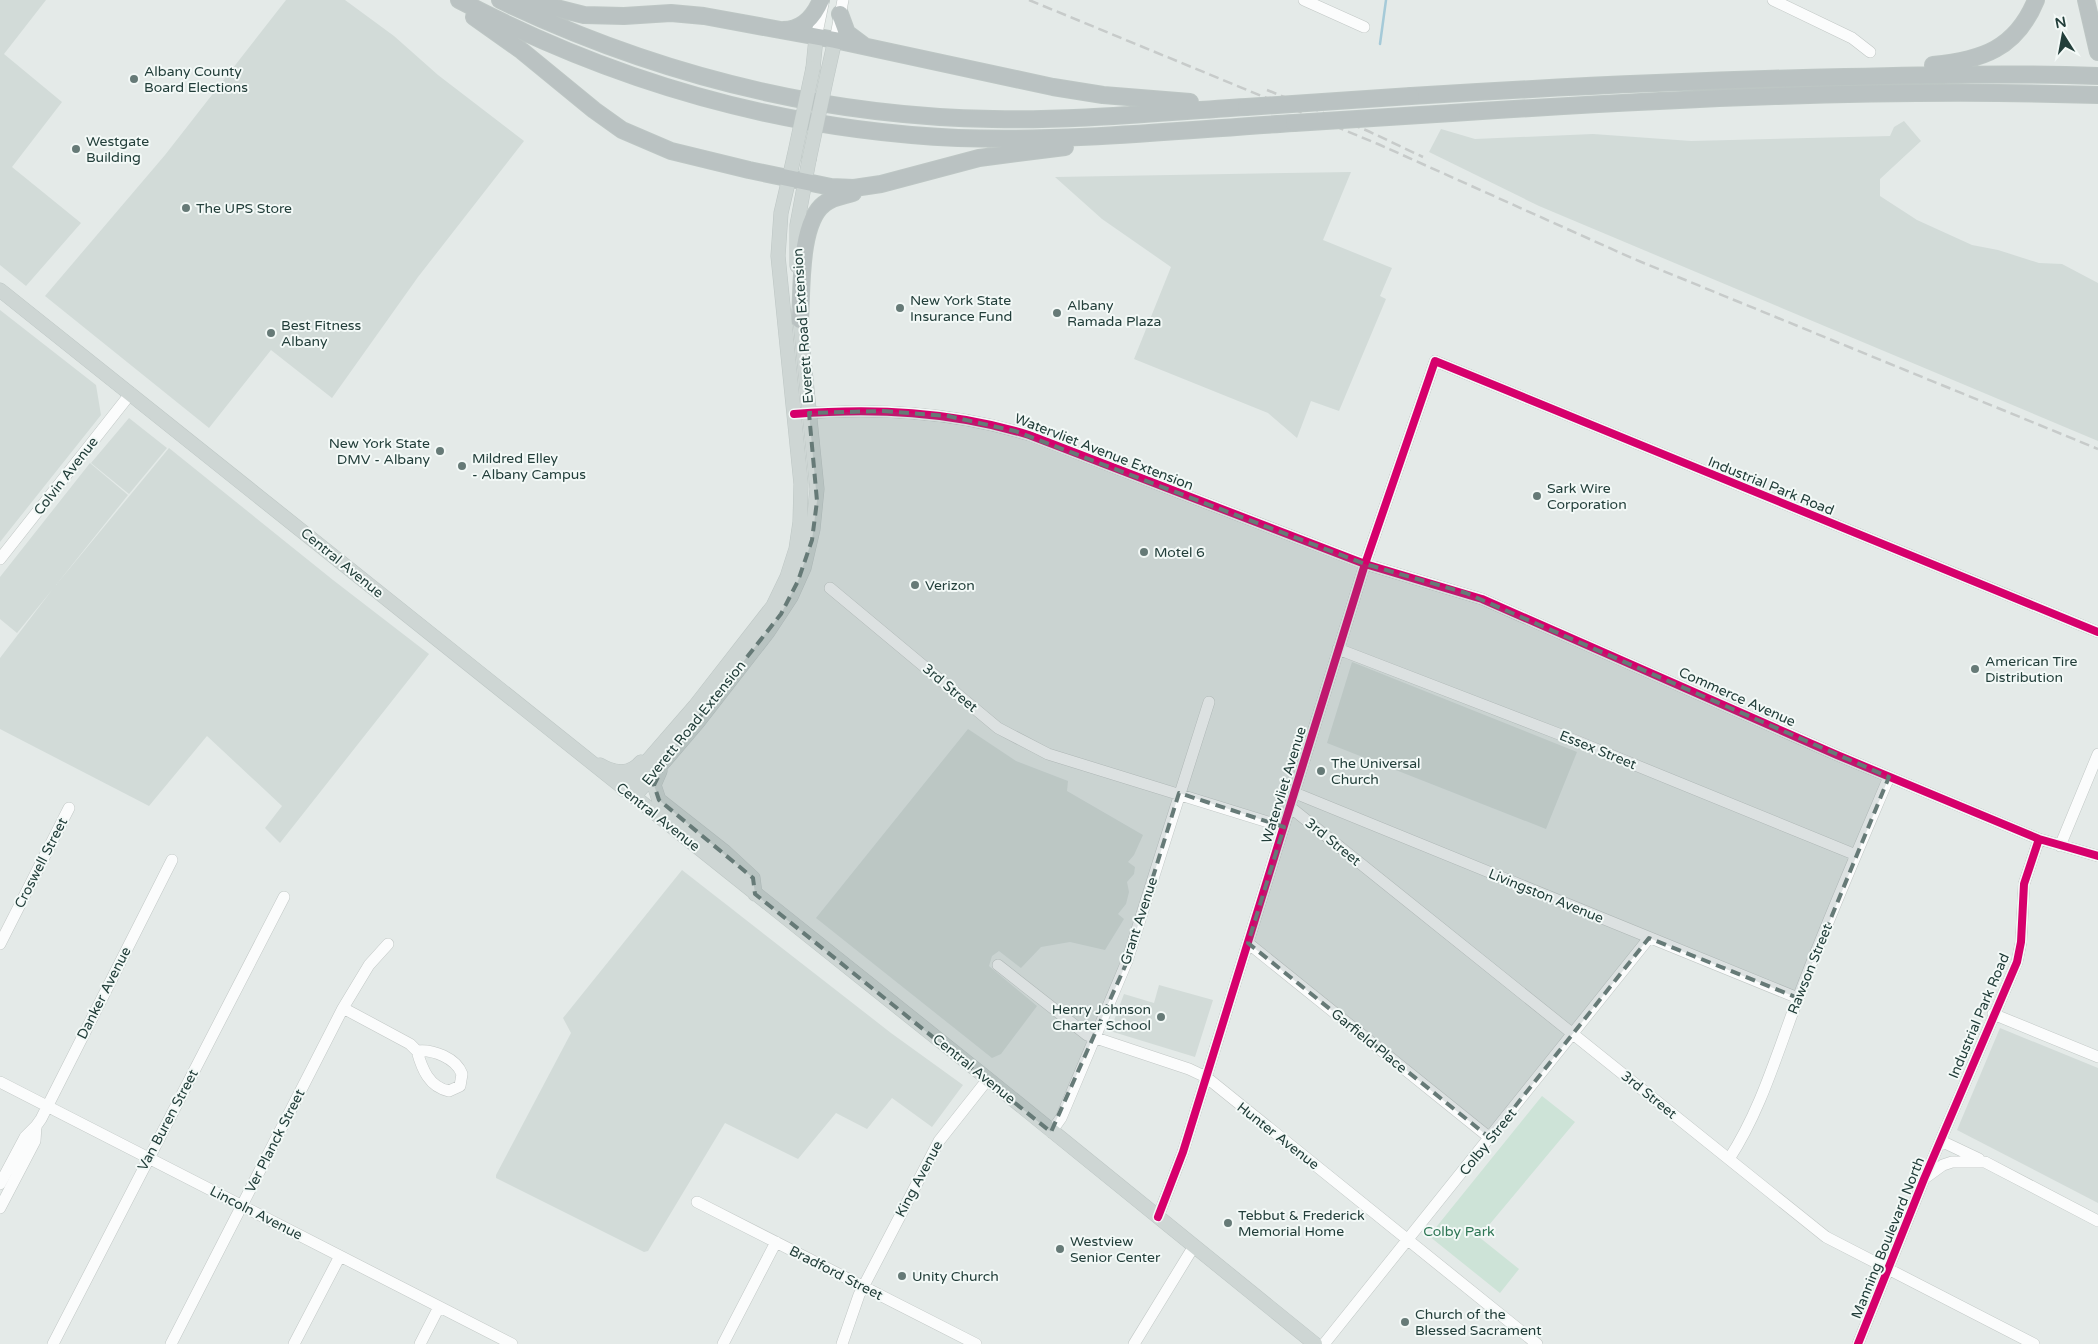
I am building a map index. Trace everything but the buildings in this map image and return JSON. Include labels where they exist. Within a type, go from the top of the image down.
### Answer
[{"type":"highway","points":[[449,0],[522,51],[608,121],[637,138],[681,153],[831,187],[854,188],[895,181]]},
{"type":"highway","points":[[459,0],[556,47],[630,76],[744,108],[817,123],[890,133],[994,138],[1074,137],[1611,103],[1823,96],[1959,94],[2098,95]]},
{"type":"highway","points":[[500,0],[601,44],[675,70],[766,93],[858,109],[961,118],[1025,119],[1609,84],[1813,77],[2003,74],[2098,76]]},
{"type":"highway","points":[[525,0],[584,15],[688,14],[769,30],[835,40],[1078,92],[1246,107]]},
{"type":"highway","points":[[769,30],[794,29],[801,26],[814,14],[823,0]]},
{"type":"highway","points":[[1813,77],[1951,64],[1976,59],[1999,49],[2009,41],[2025,22],[2036,0]]},
{"type":"highway","points":[[2086,0],[2096,47]]},
{"type":"highway","points":[[842,7],[847,33],[864,46]]},
{"type":"highway","points":[[800,320],[806,240],[811,222],[818,210],[831,199],[952,164],[989,156],[1218,128]]},
{"type":"main road","name":"Everett Road Extension","points":[[628,793],[668,757],[781,614],[804,568],[812,540],[817,501],[816,470],[800,320],[794,157],[813,68],[816,38]]},
{"type":"main road","name":"Everett Road Extension","points":[[628,793],[773,606],[792,562],[798,537],[802,504],[778,256],[781,213],[796,180],[809,160],[835,40]]},
{"type":"main road","name":"Central Avenue","points":[[0,290],[988,1079],[1314,1344]]},
{"type":"main road","points":[[572,748],[610,771],[631,770],[638,765],[698,694],[710,687]]},
{"type":"main road","points":[[668,757],[654,785],[659,800],[725,852],[753,878],[755,894]]},
{"type":"street","points":[[816,38],[823,0]]},
{"type":"street","points":[[1304,0],[1321,3],[1364,27]]},
{"type":"street","points":[[1773,0],[1852,38],[1870,52]]},
{"type":"street","points":[[835,40],[842,7]]},
{"type":"street","name":"Watervliet Avenue","points":[[1158,1217],[1166,1202],[1206,1077],[1365,564],[1435,361]]},
{"type":"street","name":"Industrial Park Road","points":[[1435,361],[2098,632]]},
{"type":"street","name":"Colvin Avenue","points":[[0,559],[131,393]]},
{"type":"street","name":"Watervliet Avenue Extension","points":[[794,414],[914,412],[996,425],[1070,450],[1365,564]]},
{"type":"street","name":"Commerce Avenue","points":[[1365,564],[1450,588],[1490,602],[1889,777],[2039,839],[2098,856]]},
{"type":"street","name":"3rd Street","points":[[830,588],[998,728],[1020,741],[1048,754],[1284,827]]},
{"type":"street","name":"Essex Street","points":[[1338,649],[1564,736],[1856,855]]},
{"type":"street","name":"Grant Avenue","points":[[1051,1132],[1061,1118],[1127,961],[1208,702]]},
{"type":"street","points":[[2060,846],[2098,754]]},
{"type":"street","name":"Rawson Street","points":[[1729,1159],[1743,1136],[1761,1097],[1798,998],[1889,777]]},
{"type":"street","name":"Livingston Avenue","points":[[1295,793],[1798,998]]},
{"type":"street","name":"3rd Street","points":[[1290,807],[1826,1237],[2034,1344]]},
{"type":"street","name":"Croswell Street","points":[[0,944],[69,808]]},
{"type":"street","name":"Industrial Park Road","points":[[1941,1141],[2019,956],[2024,884],[2039,839]]},
{"type":"street","name":"Danker Avenue","points":[[0,1184],[25,1137],[36,1126],[47,1106],[172,860]]},
{"type":"street","name":"Van Buren Street","points":[[54,1344],[284,897]]},
{"type":"street","name":"Colby Street","points":[[1324,1344],[1649,938]]},
{"type":"street","name":"Garfield Place","points":[[1248,943],[1490,1138]]},
{"type":"street","name":"Ver Planck Street","points":[[171,1344],[344,1008],[369,965],[388,944]]},
{"type":"street","name":"Hunter Avenue","points":[[998,965],[1084,1034],[1189,1069],[1206,1077],[1537,1344]]},
{"type":"street","points":[[344,1008],[410,1044],[417,1051]]},
{"type":"street","points":[[1993,1014],[2098,1057]]},
{"type":"street","name":"King Avenue","points":[[842,1344],[864,1286],[939,1141],[988,1079]]},
{"type":"street","name":"Lincoln Avenue","points":[[0,1082],[512,1344]]},
{"type":"street","name":"Danker Avenue","points":[[0,1208],[34,1142],[36,1126]]},
{"type":"street","points":[[1941,1141],[1986,1162]]},
{"type":"street","name":"Manning Boulevard North","points":[[1858,1344],[1941,1141]]},
{"type":"street","name":"Manning Boulevard North","points":[[1924,1179],[1943,1165],[1952,1162],[1986,1162],[2098,1221]]},
{"type":"street","name":"Bradford Street","points":[[696,1202],[976,1344]]},
{"type":"street","points":[[723,1344],[776,1242]]},
{"type":"street","points":[[1148,1344],[1135,1341],[1194,1246]]},
{"type":"street","points":[[294,1344],[340,1256]]},
{"type":"street","points":[[420,1344],[439,1306]]},
{"type":"highlighted area","points":[[883,411],[948,416],[1015,431],[1365,564],[1466,593],[1889,777],[1798,998],[1649,938],[1490,1138],[1248,943],[1284,827],[1179,793],[1126,964],[1051,1132],[755,894],[753,878],[659,800],[654,785],[668,757],[781,614],[798,581],[812,540],[817,501],[809,413]]},
{"type":"shaded area","points":[[0,0],[46,0],[4,54],[62,102],[12,167],[81,223],[26,286],[0,265]]},
{"type":"shaded area","points":[[286,0],[345,0],[394,36],[438,75],[524,141],[418,277],[332,398],[271,350],[209,428],[45,296],[165,155]]},
{"type":"shaded area","points":[[1904,121],[1921,141],[1880,179],[1880,196],[1917,220],[1972,245],[1998,250],[2039,263],[2062,264],[2098,283],[2098,441],[1539,206],[1429,152],[1441,129],[1475,139],[1593,134],[1691,141],[1890,136],[1894,127]]},
{"type":"shaded area","points":[[1351,172],[1323,240],[1392,268],[1380,296],[1386,299],[1339,411],[1311,401],[1297,438],[1268,413],[1134,359],[1171,267],[1102,219],[1055,177]]},
{"type":"shaded area","points":[[0,310],[96,385],[101,415],[0,542]]},
{"type":"shaded area","points":[[129,418],[167,448],[129,494],[91,463]]},
{"type":"shaded area","points":[[169,448],[333,580],[429,654],[280,843],[265,828],[282,806],[207,736],[149,806],[0,729],[0,658],[52,590],[17,633],[0,619],[0,577],[90,463],[128,495],[56,585]]},
{"type":"shaded area","points":[[1352,662],[1577,752],[1546,829],[1327,743]]},
{"type":"shaded area","points":[[968,729],[1016,761],[1068,781],[1067,791],[1143,835],[1134,855],[1128,862],[1135,867],[1134,874],[1127,882],[1129,892],[1126,904],[1118,914],[1124,919],[1105,950],[1070,942],[1041,947],[1021,968],[999,951],[992,956],[989,966],[1037,1006],[1001,1054],[992,1058],[816,918]]},
{"type":"shaded area","points":[[682,870],[891,1033],[963,1085],[932,1127],[892,1098],[867,1129],[836,1113],[798,1159],[725,1123],[648,1251],[644,1252],[496,1178],[496,1175],[571,1033],[563,1018]]},
{"type":"shaded area","name":"Henry Johnson Charter School","points":[[1159,985],[1213,1000],[1195,1057],[1110,1031],[1124,994],[1154,1003]]},
{"type":"shaded area","points":[[2000,1028],[2098,1068],[2098,1203],[1957,1130]]},
{"type":"green space","name":"Colby Park","points":[[1542,1096],[1575,1122],[1479,1237],[1519,1269],[1500,1293],[1429,1236]]},
{"type":"waterway","points":[[1380,44],[1386,0]]},
{"type":"railway","points":[[1029,0],[1378,144],[1634,259],[2098,449]]},
{"type":"railway","points":[[1267,90],[1368,131],[1423,157]]},
{"type":"cycle path","points":[[1158,1217],[1183,1152],[1365,564],[1435,361],[2098,632]]},
{"type":"cycle path","points":[[794,414],[854,411],[912,413],[971,421],[1029,435],[1365,564],[1482,599],[1837,755],[2039,839],[2098,856]]},
{"type":"cycle path","points":[[1858,1344],[1924,1179],[2017,962],[2021,942],[2024,884],[2039,839]]},
{"type":"place","name":"Albany County Board Elections","points":[[134,79]]},
{"type":"place","name":"Westgate Building","points":[[76,149]]},
{"type":"place","name":"The UPS Store","points":[[186,208]]},
{"type":"place","name":"New York State Insurance Fund","points":[[900,308]]},
{"type":"place","name":"Albany Ramada Plaza","points":[[1057,313]]},
{"type":"place","name":"Best Fitness Albany","points":[[271,333]]},
{"type":"place","name":"New York State DMV - Albany","points":[[440,451]]},
{"type":"place","name":"Mildred Elley - Albany Campus","points":[[462,466]]},
{"type":"place","name":"Sark Wire Corporation","points":[[1537,496]]},
{"type":"place","name":"Motel 6","points":[[1144,552]]},
{"type":"place","name":"Verizon","points":[[915,585]]},
{"type":"place","name":"American Tire Distribution","points":[[1975,669]]},
{"type":"place","name":"The Universal Church","points":[[1321,771]]},
{"type":"place","name":"Henry Johnson Charter School","points":[[1161,1017]]},
{"type":"place","name":"Tebbut & Frederick Memorial Home","points":[[1228,1223]]},
{"type":"place","name":"Westview Senior Center","points":[[1060,1249]]},
{"type":"place","name":"Unity Church","points":[[902,1276]]},
{"type":"place","name":"Church of the Blessed Sacrament","points":[[1405,1322]]}]
